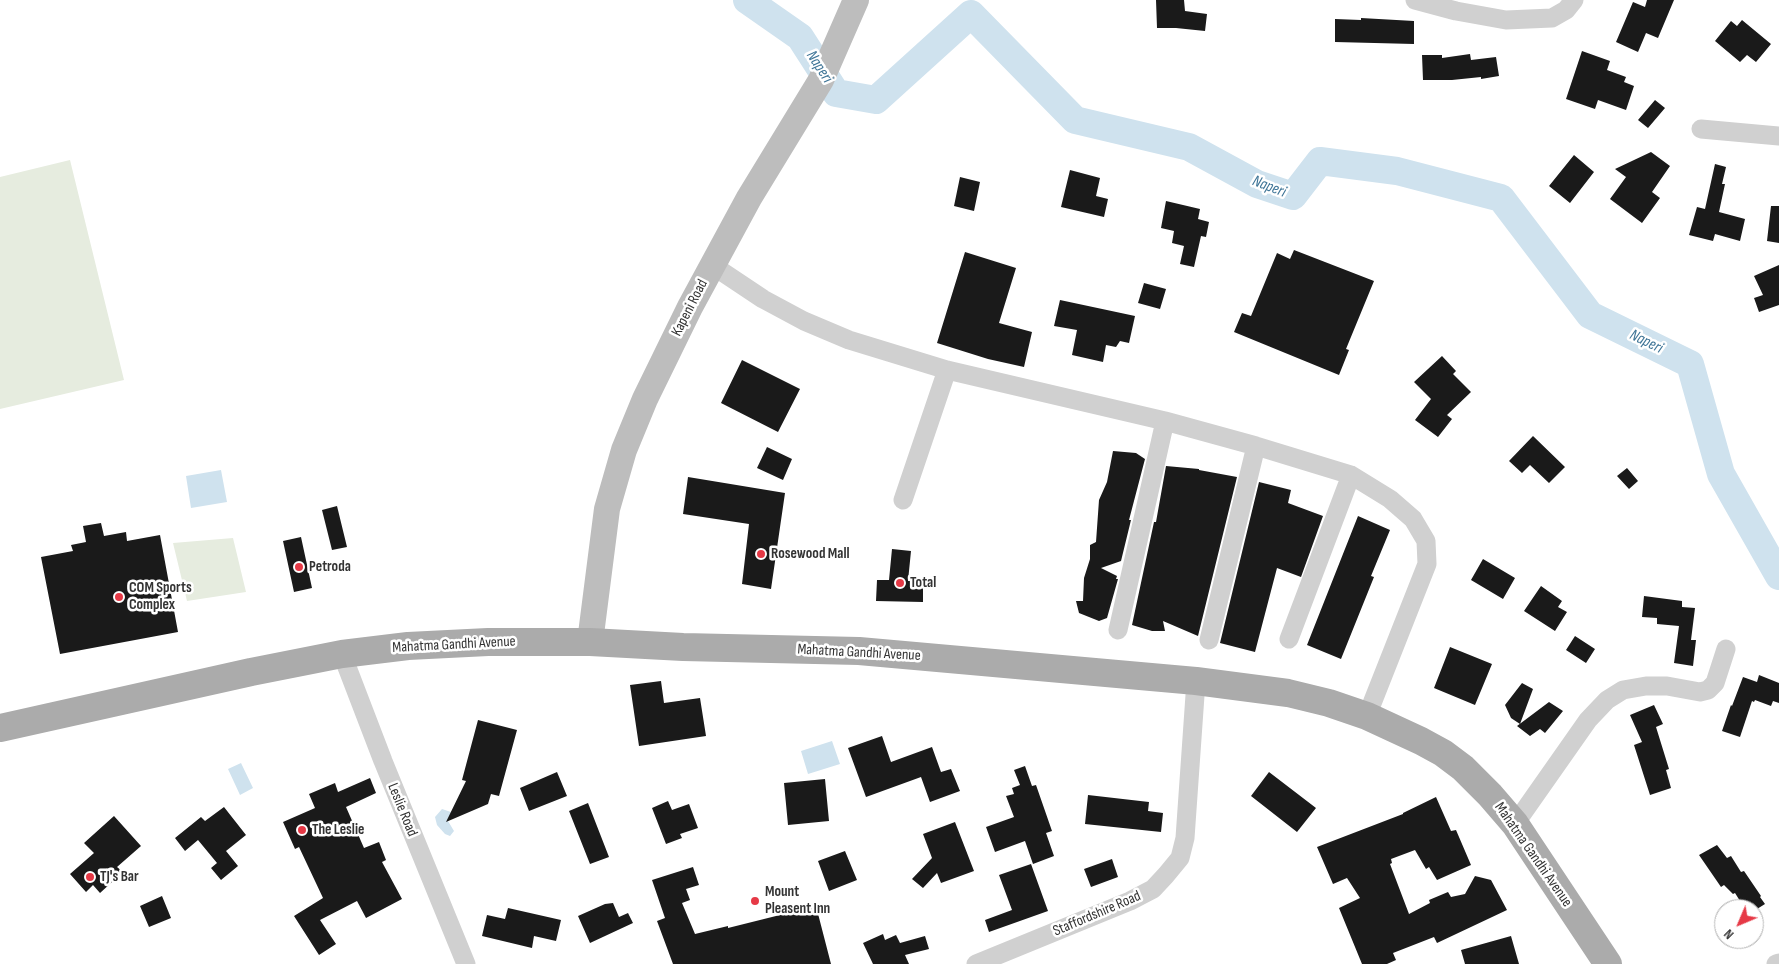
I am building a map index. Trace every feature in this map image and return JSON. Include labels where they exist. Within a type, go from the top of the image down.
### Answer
[{"type":"main road","name":"Kapeni Road","points":[[590,642],[607,509],[624,450],[645,399],[712,265],[749,198],[821,80],[856,0]]},
{"type":"main road","name":"Mahatma Gandhi Avenue","points":[[0,728],[251,672],[342,654],[418,645],[488,642],[590,642],[683,647],[859,651],[1196,681],[1288,693],[1329,703],[1366,716],[1421,740],[1463,768],[1515,824],[1608,964]]},
{"type":"street","points":[[1415,0],[1456,11],[1506,20],[1552,18],[1566,10],[1574,0]]},
{"type":"street","points":[[1701,129],[1779,136]]},
{"type":"street","points":[[712,265],[762,299],[849,340],[947,370],[1165,420],[1256,446],[1351,475],[1390,499],[1413,520],[1426,541],[1427,564],[1366,716]]},
{"type":"street","points":[[904,500],[947,370]]},
{"type":"street","points":[[1118,630],[1165,420]]},
{"type":"street","points":[[1209,640],[1256,446]]},
{"type":"street","points":[[1289,639],[1351,475]]},
{"type":"street","points":[[1515,824],[1588,720],[1607,700],[1623,690],[1646,686],[1667,686],[1700,692],[1708,690],[1715,683],[1726,648]]},
{"type":"street","name":"Leslie Road","points":[[342,654],[383,761],[466,964]]},
{"type":"street","name":"Staffordshire Road","points":[[976,964],[1130,901],[1153,889],[1180,858],[1185,838],[1196,681]]},
{"type":"shaded area","points":[[70,160],[124,380],[0,409],[0,177]]},
{"type":"shaded area","points":[[233,538],[246,592],[187,601],[173,543]]},
{"type":"water","points":[[221,470],[227,502],[191,508],[186,476]]},
{"type":"water","points":[[832,741],[840,764],[808,774],[801,751]]},
{"type":"water","points":[[241,763],[253,788],[240,795],[228,769]]},
{"type":"water","points":[[442,809],[451,812],[448,821],[454,831],[450,836],[445,834],[437,825],[435,817]]},
{"type":"building","points":[[1156,0],[1184,0],[1185,11],[1207,14],[1205,31],[1157,28]]},
{"type":"building","points":[[1647,0],[1674,0],[1658,38],[1646,33],[1638,52],[1616,42],[1633,2],[1645,7]]},
{"type":"building","points":[[1361,18],[1414,21],[1414,44],[1335,42],[1335,19],[1361,20]]},
{"type":"building","points":[[1742,20],[1771,44],[1756,62],[1747,55],[1740,62],[1715,41],[1731,21],[1737,26]]},
{"type":"building","points":[[1582,51],[1610,61],[1607,70],[1626,77],[1624,82],[1634,86],[1626,110],[1598,100],[1595,109],[1566,99]]},
{"type":"building","points":[[1470,54],[1471,60],[1496,57],[1499,76],[1481,79],[1481,77],[1423,80],[1422,55],[1442,55],[1442,58]]},
{"type":"building","points":[[1655,100],[1665,108],[1648,128],[1638,120]]},
{"type":"building","points":[[1651,152],[1670,166],[1652,192],[1660,198],[1642,223],[1610,199],[1626,177],[1615,169]]},
{"type":"building","points":[[1574,155],[1594,172],[1570,203],[1549,186]]},
{"type":"building","points":[[1715,164],[1726,167],[1722,184],[1725,184],[1719,212],[1745,219],[1740,241],[1715,234],[1713,241],[1689,235],[1697,207],[1705,209]]},
{"type":"building","points":[[1070,170],[1100,178],[1096,196],[1108,199],[1104,217],[1061,207]]},
{"type":"building","points":[[960,177],[980,182],[974,211],[954,206]]},
{"type":"building","points":[[1166,201],[1200,209],[1198,219],[1209,222],[1206,237],[1201,236],[1194,267],[1180,264],[1184,246],[1172,243],[1174,231],[1161,228]]},
{"type":"building","points":[[1771,206],[1779,206],[1779,243],[1767,241]]},
{"type":"building","points":[[1294,250],[1374,281],[1346,349],[1349,350],[1339,375],[1234,332],[1242,313],[1251,316],[1277,253],[1290,259]]},
{"type":"building","points":[[965,252],[1016,268],[999,323],[1032,332],[1024,367],[988,359],[937,343]]},
{"type":"building","points":[[1779,265],[1779,305],[1759,312],[1754,298],[1763,295],[1754,276]]},
{"type":"building","points":[[1144,283],[1166,289],[1160,309],[1138,303]]},
{"type":"building","points":[[1060,300],[1135,316],[1129,343],[1120,341],[1116,347],[1106,345],[1103,362],[1072,355],[1077,330],[1054,326]]},
{"type":"building","points":[[1442,356],[1456,371],[1453,374],[1471,392],[1447,415],[1452,419],[1438,437],[1415,420],[1431,399],[1414,382]]},
{"type":"building","points":[[742,360],[800,389],[778,432],[721,403]]},
{"type":"building","points":[[1533,436],[1565,467],[1549,483],[1530,465],[1522,473],[1509,461]]},
{"type":"building","points":[[767,447],[792,459],[783,480],[757,468]]},
{"type":"building","points":[[1113,451],[1136,453],[1145,459],[1129,520],[1131,520],[1121,561],[1101,568],[1117,576],[1116,579],[1118,579],[1107,618],[1099,621],[1079,613],[1076,601],[1083,601],[1084,578],[1090,559],[1090,545],[1096,542],[1099,500],[1107,482]]},
{"type":"building","points":[[1166,466],[1199,469],[1237,477],[1198,636],[1163,621],[1165,631],[1152,631],[1132,625],[1154,522],[1156,522]]},
{"type":"building","points":[[1627,468],[1638,481],[1629,489],[1617,476]]},
{"type":"building","name":"Rosewood Mall","points":[[688,477],[785,493],[771,589],[742,584],[749,524],[683,514]]},
{"type":"building","points":[[1259,482],[1291,490],[1288,503],[1323,516],[1301,577],[1277,568],[1255,652],[1220,643]]},
{"type":"building","points":[[337,506],[347,547],[332,550],[322,510]]},
{"type":"building","points":[[1358,516],[1390,530],[1371,576],[1374,577],[1341,659],[1307,645]]},
{"type":"building","points":[[101,523],[104,536],[126,532],[127,541],[160,535],[178,632],[60,654],[41,557],[73,551],[71,545],[86,542],[83,526]]},
{"type":"building","points":[[301,537],[312,588],[294,592],[283,541]]},
{"type":"building","points":[[892,549],[911,551],[908,581],[923,581],[923,602],[876,601],[877,580],[889,580]]},
{"type":"building","points":[[1483,559],[1515,578],[1503,599],[1471,580]]},
{"type":"building","points":[[1541,586],[1562,601],[1558,607],[1567,612],[1555,631],[1524,611]]},
{"type":"building","points":[[1644,596],[1682,601],[1682,607],[1695,608],[1691,640],[1696,640],[1693,666],[1674,663],[1679,626],[1657,624],[1657,618],[1642,617]]},
{"type":"building","points":[[1575,636],[1595,649],[1586,663],[1566,650]]},
{"type":"building","points":[[1450,647],[1492,664],[1475,705],[1434,688]]},
{"type":"building","points":[[1759,675],[1779,683],[1779,703],[1773,701],[1771,706],[1755,700],[1754,702],[1752,701],[1740,737],[1722,731],[1743,677],[1757,682]]},
{"type":"building","points":[[661,681],[664,703],[700,698],[706,736],[639,746],[630,685]]},
{"type":"building","points":[[1522,683],[1533,689],[1520,724],[1511,718],[1505,705]]},
{"type":"building","points":[[1549,702],[1563,711],[1545,733],[1540,729],[1530,736],[1517,726]]},
{"type":"building","points":[[1654,705],[1663,724],[1656,727],[1669,769],[1666,770],[1671,788],[1650,795],[1634,745],[1642,742],[1630,715]]},
{"type":"building","points":[[478,720],[517,730],[499,796],[491,794],[488,804],[446,822],[466,781],[462,780]]},
{"type":"building","points":[[882,736],[891,762],[932,747],[941,772],[951,769],[960,791],[930,802],[921,777],[866,797],[848,748]]},
{"type":"building","points":[[1025,766],[1032,786],[1036,785],[1052,831],[1046,833],[1054,856],[1033,864],[1025,841],[995,852],[986,827],[1014,817],[1006,796],[1014,794],[1012,788],[1020,785],[1014,770]]},
{"type":"building","points":[[557,772],[567,796],[529,811],[520,788]]},
{"type":"building","points":[[1269,772],[1316,808],[1297,832],[1251,796]]},
{"type":"building","points":[[370,778],[376,793],[346,807],[364,848],[379,842],[386,860],[382,862],[402,899],[366,918],[357,901],[320,920],[336,944],[319,955],[294,916],[323,898],[299,847],[295,849],[283,822],[315,808],[309,794],[335,783],[338,792]]},
{"type":"building","points":[[825,779],[829,821],[788,825],[784,783]]},
{"type":"building","points":[[1088,795],[1149,802],[1148,811],[1163,813],[1161,832],[1085,824]]},
{"type":"building","points":[[1436,797],[1451,831],[1456,830],[1471,865],[1437,880],[1429,867],[1426,869],[1415,850],[1391,859],[1392,863],[1390,864],[1409,914],[1430,903],[1429,900],[1448,892],[1451,897],[1465,894],[1475,876],[1491,880],[1507,910],[1437,943],[1434,937],[1393,953],[1396,960],[1387,964],[1362,964],[1339,908],[1360,898],[1347,878],[1333,884],[1317,847],[1403,814]]},
{"type":"building","points":[[668,801],[672,810],[689,804],[698,828],[680,834],[682,838],[666,844],[652,808]]},
{"type":"building","points":[[588,803],[609,857],[590,864],[569,811]]},
{"type":"building","points":[[224,807],[246,835],[226,851],[238,866],[221,880],[211,868],[217,863],[198,840],[185,851],[175,838],[201,817],[205,821]]},
{"type":"building","points":[[114,816],[141,846],[117,867],[123,872],[100,893],[93,885],[86,892],[70,874],[94,853],[84,843]]},
{"type":"building","points":[[955,822],[974,871],[941,883],[937,873],[923,888],[912,879],[932,858],[923,834]]},
{"type":"building","points":[[1717,845],[1727,858],[1731,856],[1741,872],[1744,871],[1761,899],[1739,899],[1735,893],[1733,894],[1724,885],[1721,887],[1699,855]]},
{"type":"building","points":[[845,851],[857,880],[829,891],[818,861]]},
{"type":"building","points":[[1112,859],[1118,877],[1091,887],[1084,869]]},
{"type":"building","points":[[1031,864],[1048,911],[989,932],[985,920],[1012,910],[999,875]]},
{"type":"building","points":[[693,867],[699,885],[686,889],[690,900],[682,903],[695,934],[728,926],[728,928],[816,906],[831,964],[673,964],[657,921],[665,918],[652,880]]},
{"type":"building","points":[[162,896],[171,918],[149,927],[140,906]]},
{"type":"building","points":[[613,903],[619,917],[628,913],[633,923],[590,943],[578,916],[605,904]]},
{"type":"building","points":[[508,908],[561,920],[556,941],[534,936],[532,948],[482,936],[487,915],[505,919]]},
{"type":"building","points":[[883,934],[885,940],[896,935],[900,943],[925,936],[929,949],[905,955],[909,964],[873,964],[863,943]]},
{"type":"building","points":[[1511,936],[1519,964],[1465,964],[1461,950]]},
{"type":"waterway","name":"Naperi","points":[[747,0],[800,37],[836,93],[876,100],[971,14],[1075,120],[1189,147],[1257,184],[1293,196],[1320,161],[1397,171],[1501,198],[1590,315],[1690,364],[1721,474],[1779,576]]},
{"type":"place","name":"Rosewood Mall","points":[[761,554]]},
{"type":"place","name":"Petroda","points":[[299,567]]},
{"type":"place","name":"Total","points":[[900,583]]},
{"type":"place","name":"COM Sports Complex","points":[[119,597]]},
{"type":"place","name":"The Leslie","points":[[302,830]]},
{"type":"place","name":"TJ's Bar","points":[[90,877]]},
{"type":"place","name":"Mount Pleasent Inn","points":[[755,901]]}]
